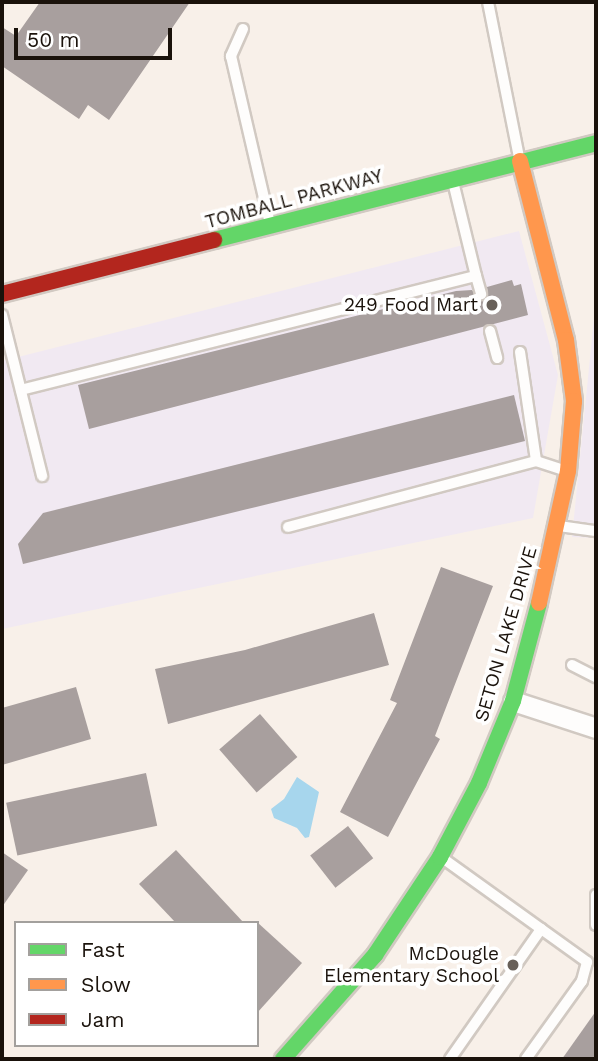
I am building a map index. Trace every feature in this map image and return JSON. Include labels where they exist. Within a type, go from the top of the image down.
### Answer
[{"type":"street","name":"TOMBALL PARKWAY","points":[[2,293],[596,143]]},
{"type":"street","name":"SETON LAKE DRIVE","points":[[283,1059],[375,955],[440,857],[480,783],[513,701],[557,526],[568,471],[574,401],[566,340],[520,161]]},
{"type":"street","points":[[513,701],[596,728]]},
{"type":"lane","points":[[488,2],[520,161]]},
{"type":"lane","points":[[243,29],[231,56],[270,227]]},
{"type":"lane","points":[[453,179],[481,294]]},
{"type":"lane","points":[[21,390],[477,276]]},
{"type":"lane","points":[[2,315],[42,476]]},
{"type":"lane","points":[[490,331],[497,358]]},
{"type":"lane","points":[[520,352],[536,461]]},
{"type":"lane","points":[[288,527],[536,461],[568,471]]},
{"type":"lane","points":[[557,526],[596,531]]},
{"type":"lane","points":[[572,665],[596,677]]},
{"type":"lane","points":[[440,857],[587,962],[582,981],[526,1059]]},
{"type":"lane","points":[[596,895],[596,925]]},
{"type":"lane","points":[[450,1059],[541,929]]},
{"type":"shaded area","points":[[519,231],[558,375],[533,518],[2,629],[2,361]]},
{"type":"shaded area","points":[[596,298],[596,538],[572,537]]},
{"type":"water","points":[[297,777],[319,792],[309,837],[305,838],[297,828],[274,818],[271,809],[284,799]]},
{"type":"building","points":[[40,2],[190,2],[109,120],[88,105],[79,119],[2,66],[2,27],[16,36]]},
{"type":"building","points":[[512,280],[514,286],[521,284],[528,315],[89,429],[78,385],[456,291],[472,290],[482,301],[488,297],[487,287]]},
{"type":"building","points":[[514,395],[525,441],[23,564],[18,544],[43,513]]},
{"type":"building","points":[[441,567],[493,586],[435,736],[440,739],[388,837],[340,812],[397,703],[390,700]]},
{"type":"building","points":[[374,613],[389,665],[168,724],[155,669],[245,650]]},
{"type":"building","points":[[76,687],[91,739],[2,765],[2,708]]},
{"type":"building","points":[[260,714],[297,757],[257,792],[219,749]]},
{"type":"building","points":[[146,773],[157,826],[17,856],[6,803]]},
{"type":"building","points":[[348,826],[373,858],[335,888],[310,856]]},
{"type":"building","points":[[176,850],[242,921],[174,921],[139,884]]},
{"type":"building","points":[[2,852],[28,870],[2,907]]},
{"type":"building","points":[[259,924],[302,963],[259,1011]]},
{"type":"building","points":[[596,1011],[596,1059],[562,1059]]},
{"type":"traffic: fast","points":[[214,240],[596,143]]},
{"type":"traffic: fast","points":[[283,1059],[375,955],[440,857],[479,783],[513,701],[539,603]]},
{"type":"traffic: slow","points":[[520,161],[566,340],[574,401],[568,471],[539,603]]},
{"type":"traffic: jam","points":[[2,294],[214,240]]},
{"type":"place","name":"249 Food Mart","points":[[492,305]]},
{"type":"place","name":"McDougle Elementary School","points":[[513,965]]}]
